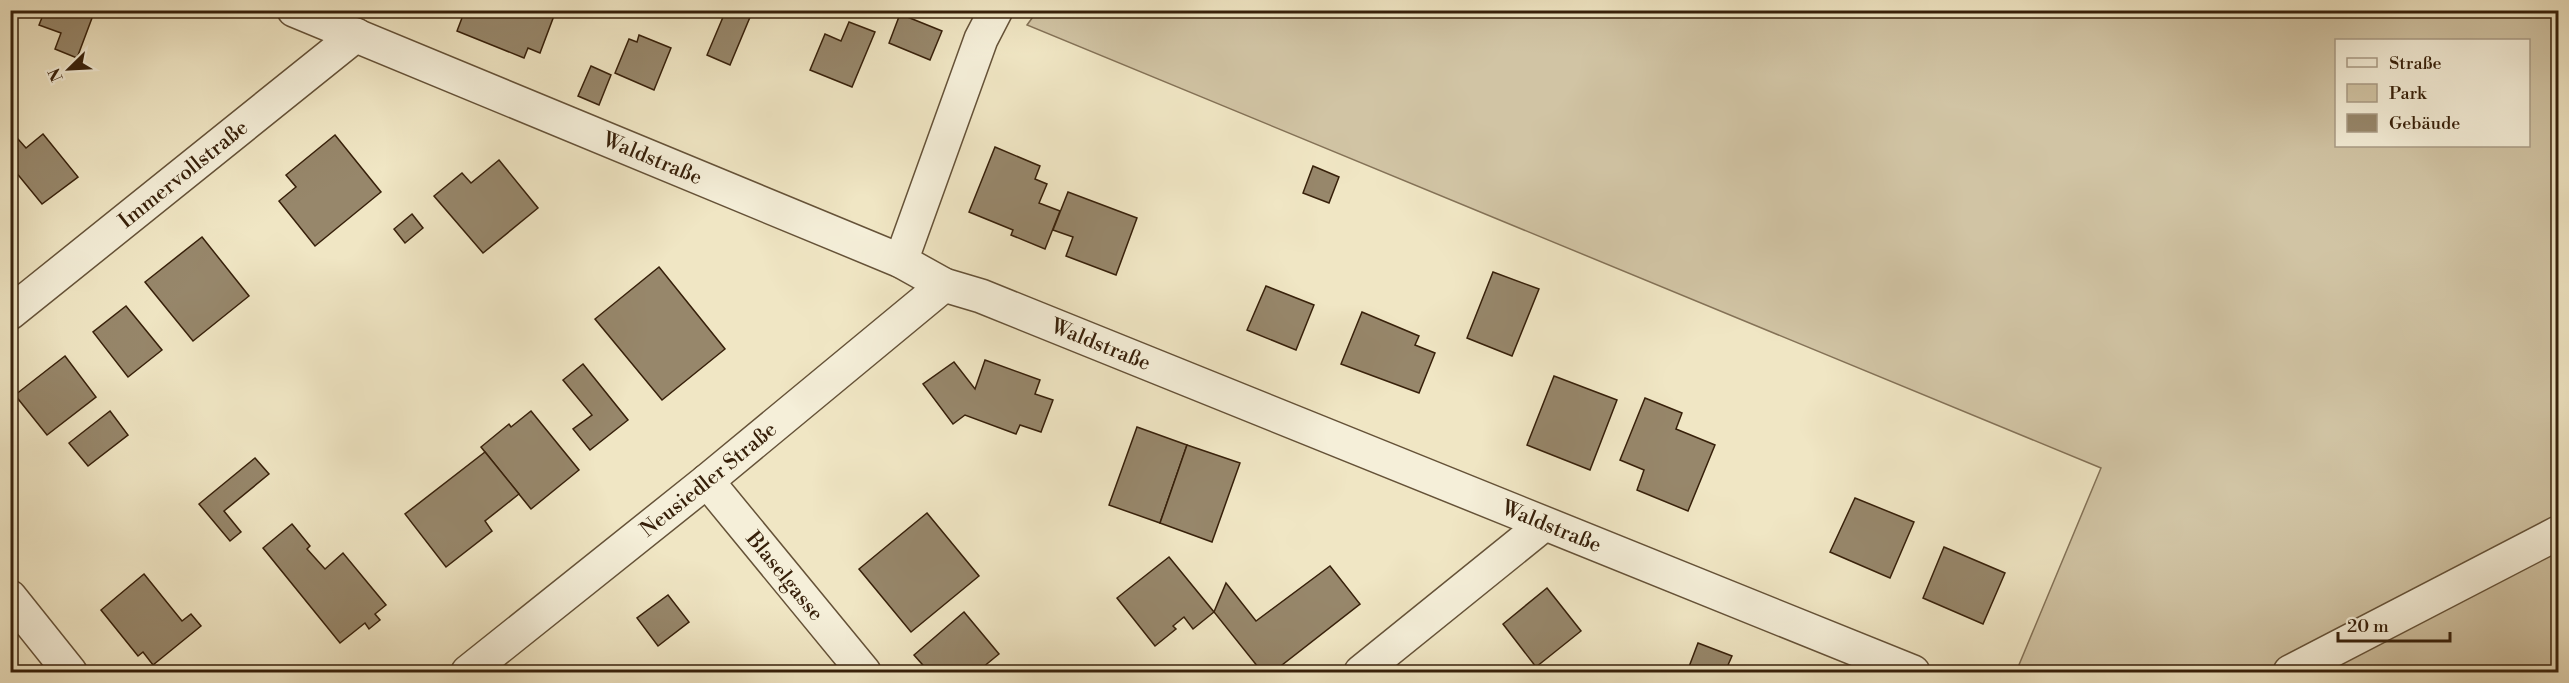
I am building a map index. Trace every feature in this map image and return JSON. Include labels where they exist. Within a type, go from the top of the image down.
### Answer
[{"type":"street","name":"Waldstraße","points":[[294,10],[901,261],[944,285],[981,296],[1543,525],[1913,672]]},
{"type":"street","points":[[901,261],[981,39],[996,10]]},
{"type":"street","name":"Immervollstraße","points":[[10,313],[356,35]]},
{"type":"street","name":"Neusiedler Straße","points":[[468,672],[707,481],[944,285]]},
{"type":"street","name":"Blaselgasse","points":[[707,481],[864,672]]},
{"type":"street","points":[[1361,672],[1543,525]]},
{"type":"street","points":[[2290,672],[2559,533]]},
{"type":"street","points":[[10,597],[70,672]]},
{"type":"green space","points":[[1038,10],[2558,11],[2558,672],[2016,672],[2101,468],[1027,25]]},
{"type":"building","points":[[45,10],[95,10],[77,58],[55,49],[61,33],[39,25]]},
{"type":"building","points":[[465,10],[549,10],[555,13],[540,53],[528,48],[524,58],[457,31]]},
{"type":"building","points":[[726,10],[753,10],[730,65],[707,55]]},
{"type":"building","points":[[900,14],[942,31],[930,60],[889,43]]},
{"type":"building","points":[[849,22],[875,32],[852,87],[810,70],[825,34],[841,41]]},
{"type":"building","points":[[639,35],[671,48],[654,90],[615,73],[629,39],[637,42]]},
{"type":"building","points":[[591,66],[611,75],[599,105],[578,96]]},
{"type":"building","points":[[43,134],[78,177],[42,204],[10,165],[10,145],[18,139],[26,148]]},
{"type":"building","points":[[335,135],[381,192],[315,246],[279,201],[296,187],[286,175]]},
{"type":"building","points":[[995,147],[1040,166],[1035,179],[1047,184],[1039,203],[1060,211],[1045,249],[1011,235],[1013,230],[969,212]]},
{"type":"building","points":[[499,160],[538,208],[483,253],[434,196],[462,173],[471,183]]},
{"type":"building","points":[[1313,166],[1339,177],[1329,203],[1303,193]]},
{"type":"building","points":[[1068,192],[1137,218],[1116,275],[1066,256],[1073,237],[1053,230]]},
{"type":"building","points":[[412,214],[423,228],[405,243],[394,229]]},
{"type":"building","points":[[202,237],[249,296],[193,341],[145,282]]},
{"type":"building","points":[[659,267],[725,349],[662,400],[595,319]]},
{"type":"building","points":[[1493,272],[1539,289],[1512,356],[1467,338]]},
{"type":"building","points":[[1266,286],[1314,305],[1296,350],[1247,330]]},
{"type":"building","points":[[126,306],[162,350],[128,377],[93,332]]},
{"type":"building","points":[[1362,312],[1419,336],[1415,345],[1435,353],[1419,393],[1341,364]]},
{"type":"building","points":[[65,356],[96,397],[47,435],[15,395]]},
{"type":"building","points":[[985,360],[1040,380],[1035,394],[1053,400],[1041,432],[1020,425],[1016,434],[965,415],[953,424],[923,384],[954,362],[975,389]]},
{"type":"building","points":[[583,364],[628,420],[590,450],[573,429],[592,415],[563,380]]},
{"type":"building","points":[[1554,376],[1617,400],[1590,470],[1527,445]]},
{"type":"building","points":[[1645,398],[1682,413],[1676,429],[1715,445],[1688,511],[1637,490],[1644,470],[1620,460]]},
{"type":"building","points":[[110,411],[128,435],[88,466],[69,443]]},
{"type":"building","points":[[531,411],[579,470],[531,509],[481,447],[509,424],[511,427]]},
{"type":"building","points":[[1137,427],[1187,445],[1160,523],[1109,505]]},
{"type":"building","points":[[1187,445],[1240,463],[1212,542],[1160,523]]},
{"type":"building","points":[[485,452],[519,494],[485,521],[492,531],[446,567],[405,514]]},
{"type":"building","points":[[255,458],[269,474],[224,511],[241,532],[230,541],[199,504]]},
{"type":"building","points":[[1855,498],[1914,522],[1890,578],[1830,552]]},
{"type":"building","points":[[927,513],[979,576],[911,632],[859,569]]},
{"type":"building","points":[[292,524],[310,546],[307,549],[325,569],[343,553],[386,605],[375,614],[380,620],[369,629],[365,623],[340,643],[263,548]]},
{"type":"building","points":[[1944,547],[2005,573],[1983,624],[1923,598]]},
{"type":"building","points":[[1169,557],[1214,612],[1193,629],[1184,617],[1173,626],[1176,629],[1155,646],[1117,598]]},
{"type":"building","points":[[1330,566],[1360,604],[1273,672],[1262,672],[1214,612],[1226,583],[1256,621]]},
{"type":"building","points":[[144,574],[182,621],[191,614],[201,626],[153,665],[143,652],[138,656],[101,610]]},
{"type":"building","points":[[1547,588],[1581,631],[1536,667],[1503,624]]},
{"type":"building","points":[[668,595],[689,622],[658,646],[637,618]]},
{"type":"building","points":[[964,612],[999,654],[977,672],[929,672],[914,655]]},
{"type":"building","points":[[1698,643],[1732,656],[1728,665],[1747,672],[1687,672]]}]
